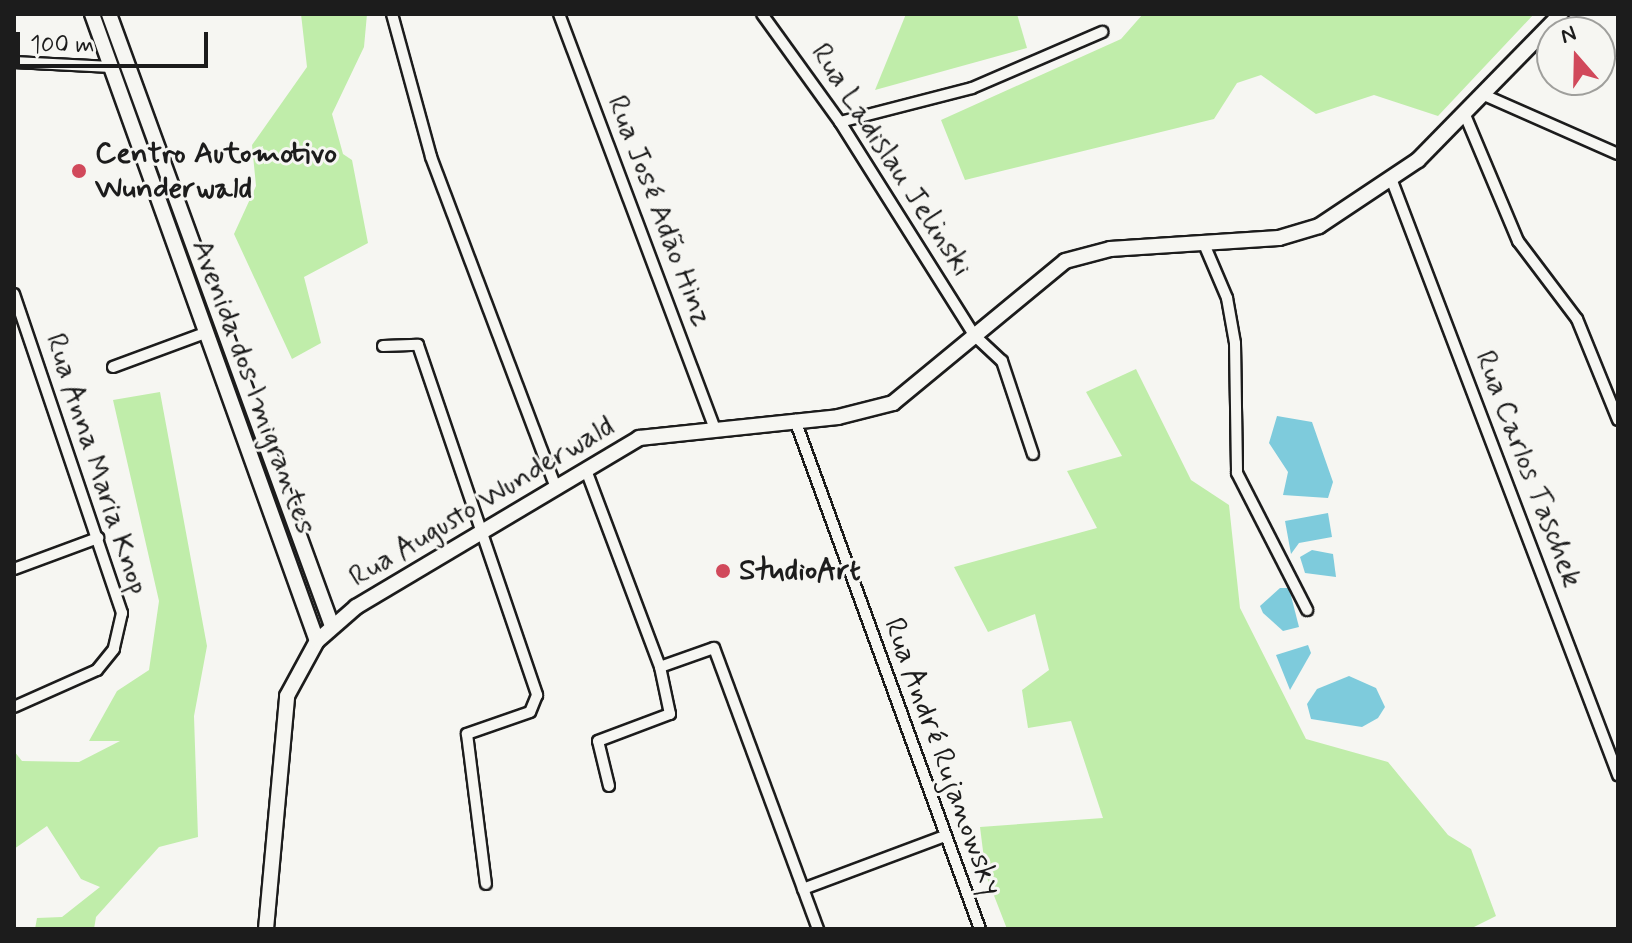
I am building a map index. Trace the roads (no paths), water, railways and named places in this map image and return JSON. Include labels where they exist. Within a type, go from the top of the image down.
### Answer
[{"type":"main road","name":"Avenida dos Imigrantes","points":[[92,14],[317,641]]},
{"type":"main road","name":"Avenida dos Imigrantes","points":[[109,14],[332,626]]},
{"type":"main road","name":"Rua Augusto Wunderwald","points":[[266,929],[280,728],[292,683],[317,641],[332,626],[639,438],[714,426],[795,420],[893,403],[1065,261],[1110,249],[1204,244],[1308,231],[1392,181],[1465,115],[1561,14]]},
{"type":"main road","points":[[205,333],[223,330]]},
{"type":"main road","points":[[241,430],[258,425]]},
{"type":"street","points":[[392,14],[428,147],[556,487]]},
{"type":"street","name":"Rua José Adão Hinz","points":[[559,14],[714,426]]},
{"type":"street","name":"Rua Ladislau Jelinski","points":[[762,14],[840,122],[975,336],[1002,361],[1033,454]]},
{"type":"street","points":[[840,122],[984,84],[1102,32]]},
{"type":"street","points":[[14,62],[111,67]]},
{"type":"street","points":[[1484,95],[1618,154]]},
{"type":"street","points":[[1465,115],[1518,241],[1577,319],[1618,420]]},
{"type":"street","name":"Rua Carlos Taschek","points":[[1392,181],[1618,775]]},
{"type":"street","points":[[1204,244],[1227,298],[1235,343],[1237,473],[1307,610]]},
{"type":"street","name":"Rua Anna Maria Knop","points":[[14,294],[121,605],[114,649],[83,681],[14,707]]},
{"type":"street","points":[[113,367],[205,333]]},
{"type":"street","points":[[383,346],[418,345],[485,531],[537,695],[530,712],[467,734],[486,884]]},
{"type":"street","name":"Rua André Rujanowsky","points":[[795,420],[980,929]]},
{"type":"street","points":[[586,470],[660,667],[670,714],[598,741],[609,786]]},
{"type":"street","points":[[14,569],[98,538]]},
{"type":"street","points":[[660,667],[714,648],[818,929]]},
{"type":"street","points":[[803,889],[945,836]]},
{"type":"water","points":[[1277,416],[1312,422],[1333,482],[1328,498],[1283,495],[1288,472],[1269,443]]},
{"type":"water","points":[[1328,513],[1332,537],[1299,543],[1291,554],[1285,521]]},
{"type":"water","points":[[1312,550],[1333,554],[1336,577],[1305,573],[1300,557]]},
{"type":"water","points":[[1280,588],[1289,588],[1299,627],[1283,631],[1263,613],[1260,606]]},
{"type":"water","points":[[1308,645],[1311,653],[1290,690],[1276,655]]},
{"type":"water","points":[[1349,676],[1376,688],[1385,707],[1378,718],[1362,727],[1311,719],[1307,704],[1317,689]]},
{"type":"place","name":"Centro Automotivo Wunderwald","points":[[79,171]]},
{"type":"place","name":"StudioArt","points":[[723,571]]}]
